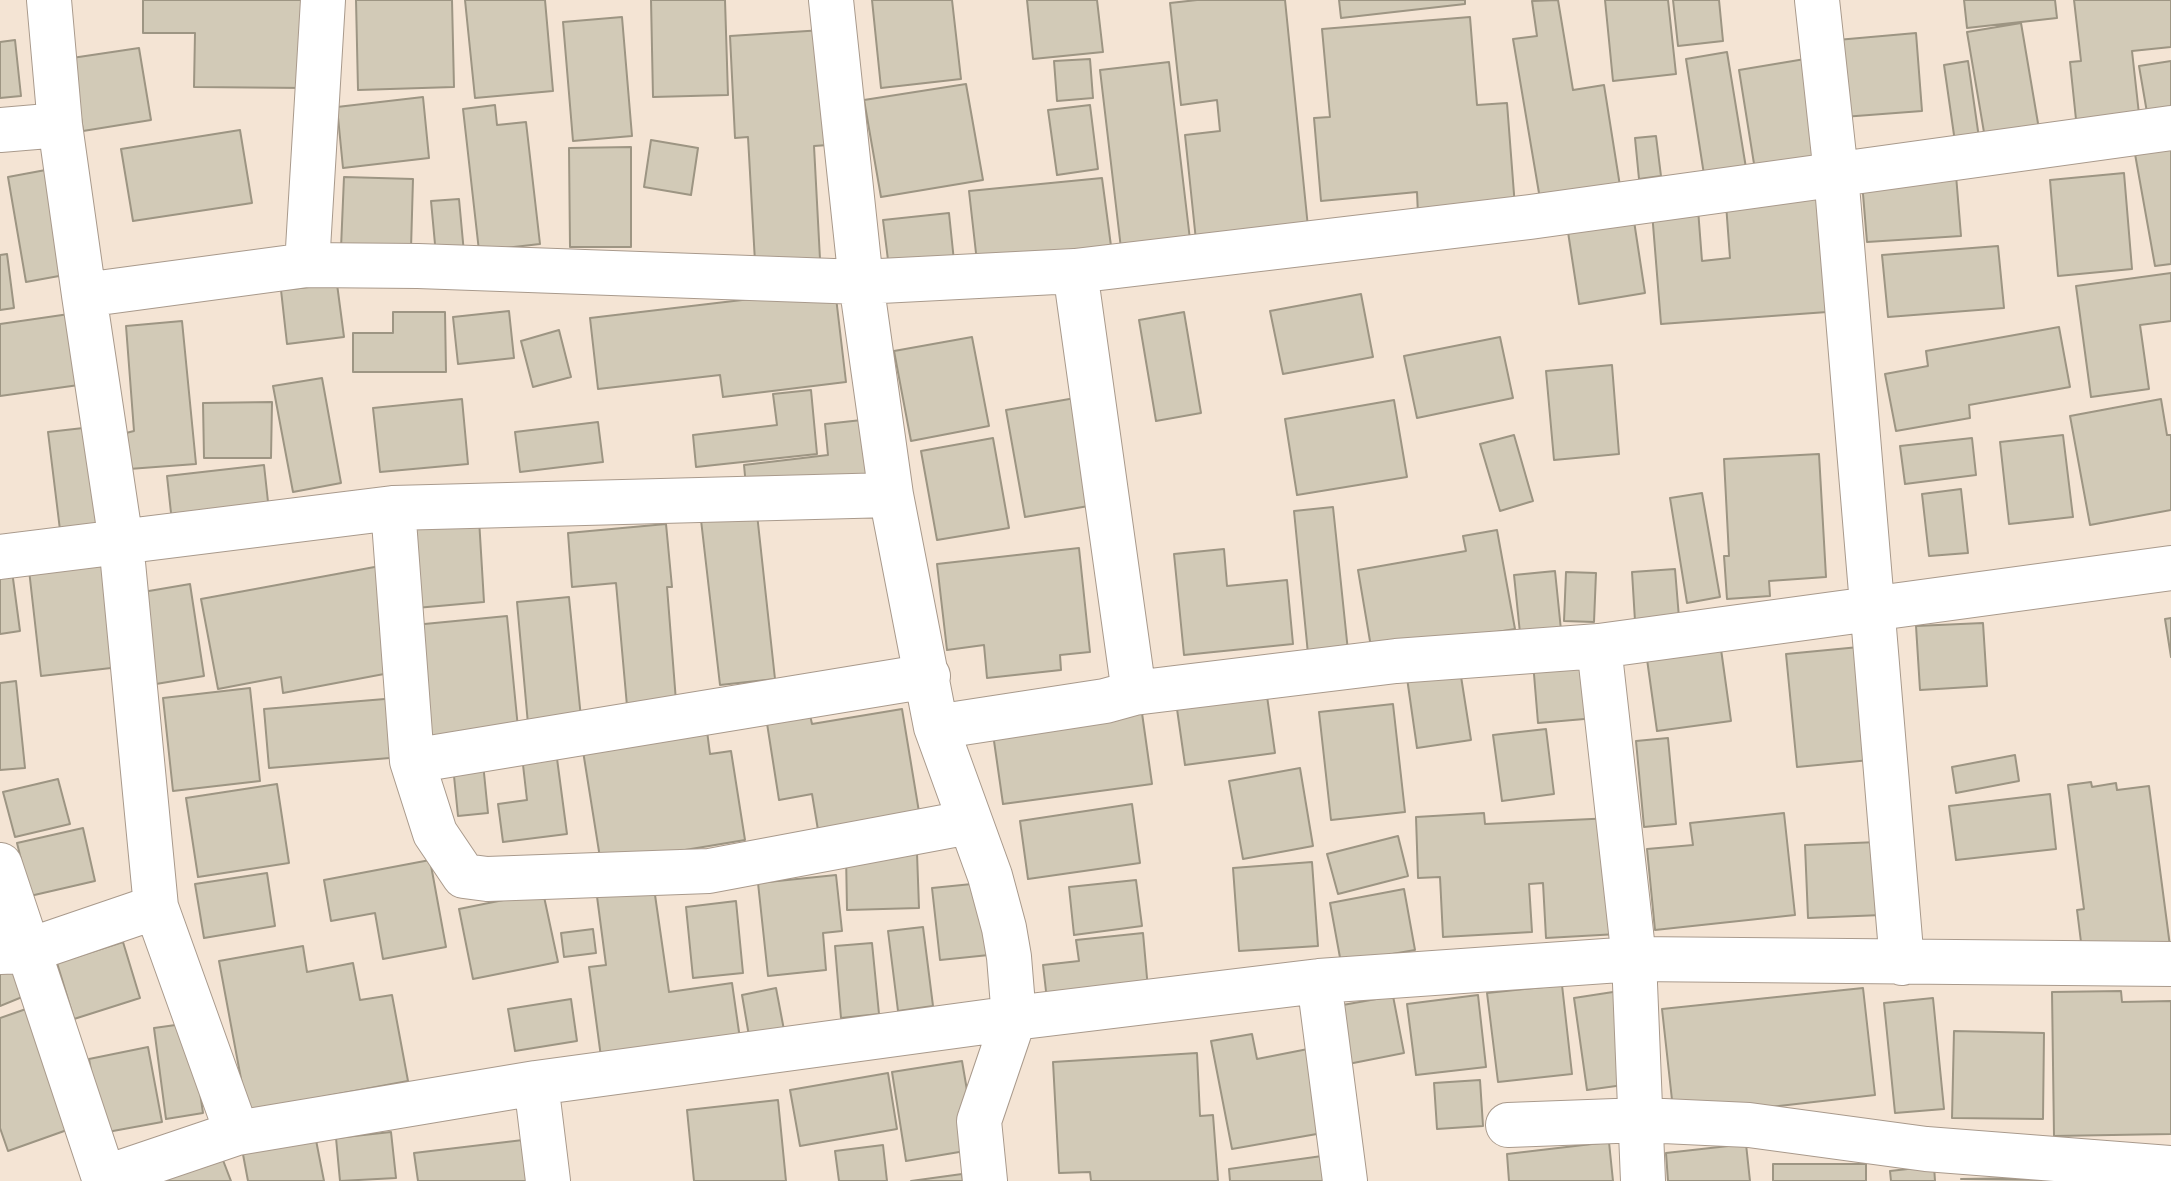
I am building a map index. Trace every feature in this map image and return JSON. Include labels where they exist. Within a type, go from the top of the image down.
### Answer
[{"type":"street","points":[[49,0],[60,125],[121,542],[156,907],[237,1133]]},
{"type":"street","points":[[307,265],[323,0]]},
{"type":"street","points":[[831,0],[861,282],[891,495],[936,727],[990,876],[1004,928],[1014,1018],[979,1121],[985,1181]]},
{"type":"street","points":[[1817,0],[1836,174],[1902,963]]},
{"type":"street","points":[[0,130],[60,125]]},
{"type":"street","points":[[84,295],[307,265],[418,266],[861,282],[1075,271],[1530,217],[2171,128]]},
{"type":"street","points":[[1075,271],[1134,693]]},
{"type":"street","points":[[0,557],[393,508],[891,495]]},
{"type":"street","points":[[393,508],[412,761],[435,833],[464,876],[487,879],[709,871],[970,822]]},
{"type":"street","points":[[936,727],[1105,701],[1134,693],[1396,661],[1599,646],[2171,568]]},
{"type":"street","points":[[1599,646],[1634,959],[1643,1181]]},
{"type":"street","points":[[412,761],[928,676]]},
{"type":"street","points":[[0,865],[14,952],[105,1179],[237,1133],[536,1083],[1014,1018],[1319,981],[1634,959],[2171,964]]},
{"type":"street","points":[[14,952],[156,907]]},
{"type":"street","points":[[1319,981],[1345,1181]]},
{"type":"street","points":[[536,1083],[548,1181]]},
{"type":"street","points":[[1508,1125],[1642,1120],[1749,1125],[1926,1149],[2171,1168]]},
{"type":"building","points":[[143,0],[307,0],[306,88],[194,87],[195,33],[143,33]]},
{"type":"building","points":[[356,0],[452,0],[454,87],[358,90]]},
{"type":"building","points":[[465,0],[545,0],[553,91],[475,98]]},
{"type":"building","points":[[651,0],[725,0],[728,95],[653,97]]},
{"type":"building","points":[[872,0],[952,0],[961,79],[881,88]]},
{"type":"building","points":[[1027,0],[1097,0],[1103,52],[1033,59]]},
{"type":"building","points":[[1285,0],[1309,237],[1197,250],[1185,135],[1220,131],[1217,100],[1181,105],[1170,3]]},
{"type":"building","points":[[1339,0],[1465,0],[1465,4],[1341,18]]},
{"type":"building","points":[[1558,0],[1573,90],[1604,85],[1620,186],[1540,199],[1513,39],[1537,36],[1532,1]]},
{"type":"building","points":[[1605,0],[1668,0],[1676,74],[1613,81]]},
{"type":"building","points":[[1673,0],[1719,0],[1723,41],[1678,46]]},
{"type":"building","points":[[1964,0],[2055,0],[2057,18],[1967,28]]},
{"type":"building","points":[[2074,0],[2171,0],[2171,47],[2132,51],[2140,123],[2077,129],[2070,62],[2081,61]]},
{"type":"building","points":[[622,17],[632,136],[573,141],[563,22]]},
{"type":"building","points":[[1470,17],[1477,105],[1507,103],[1515,207],[1418,215],[1417,192],[1321,201],[1314,118],[1330,117],[1322,29]]},
{"type":"building","points":[[2021,23],[2041,141],[1987,150],[1967,32]]},
{"type":"building","points":[[823,30],[828,145],[814,146],[820,259],[755,262],[748,137],[735,138],[730,36]]},
{"type":"building","points":[[1916,33],[1922,111],[1843,117],[1837,40]]},
{"type":"building","points":[[15,40],[21,96],[0,98],[0,42]]},
{"type":"building","points":[[139,48],[151,120],[83,131],[72,58]]},
{"type":"building","points":[[1727,52],[1747,174],[1705,181],[1686,59]]},
{"type":"building","points":[[1817,57],[1834,156],[1755,170],[1739,70]]},
{"type":"building","points":[[1090,59],[1093,98],[1057,101],[1054,61]]},
{"type":"building","points":[[1968,61],[1980,145],[1956,149],[1944,65]]},
{"type":"building","points":[[2171,61],[2171,126],[2150,130],[2139,66]]},
{"type":"building","points":[[1169,62],[1191,248],[1122,257],[1100,70]]},
{"type":"building","points":[[966,84],[983,180],[881,197],[864,100]]},
{"type":"building","points":[[423,97],[429,158],[343,168],[337,107]]},
{"type":"building","points":[[495,105],[497,125],[526,122],[540,244],[479,251],[463,109]]},
{"type":"building","points":[[1090,105],[1098,169],[1057,175],[1048,110]]},
{"type":"building","points":[[240,130],[252,203],[133,221],[121,149]]},
{"type":"building","points":[[1656,136],[1661,176],[1639,179],[1635,138]]},
{"type":"building","points":[[651,140],[698,148],[691,195],[644,187]]},
{"type":"building","points":[[631,147],[631,247],[570,247],[569,148]]},
{"type":"building","points":[[2171,148],[2171,264],[2155,266],[2135,154]]},
{"type":"building","points":[[51,169],[70,274],[26,282],[8,177]]},
{"type":"building","points":[[2124,173],[2132,269],[2058,276],[2050,180]]},
{"type":"building","points":[[1956,175],[1961,236],[1867,242],[1862,182]]},
{"type":"building","points":[[344,177],[413,179],[411,249],[341,248]]},
{"type":"building","points":[[1102,178],[1111,246],[977,262],[969,191]]},
{"type":"building","points":[[1832,197],[1841,311],[1661,324],[1652,212],[1698,209],[1702,261],[1730,258],[1726,204]]},
{"type":"building","points":[[459,199],[464,253],[436,255],[431,201]]},
{"type":"building","points":[[949,213],[954,261],[889,268],[883,220]]},
{"type":"building","points":[[1634,221],[1645,293],[1579,304],[1568,232]]},
{"type":"building","points":[[1998,246],[2004,308],[1888,317],[1882,255]]},
{"type":"building","points":[[7,254],[14,308],[0,310],[0,255]]},
{"type":"building","points":[[2171,273],[2171,321],[2140,325],[2149,389],[2091,397],[2076,286]]},
{"type":"building","points":[[337,284],[344,337],[287,344],[281,290]]},
{"type":"building","points":[[835,289],[846,382],[723,397],[720,375],[598,389],[590,318]]},
{"type":"building","points":[[1361,294],[1373,357],[1283,374],[1270,311]]},
{"type":"building","points":[[509,311],[514,358],[458,364],[453,317]]},
{"type":"building","points":[[393,312],[445,312],[446,372],[353,372],[353,333],[393,333]]},
{"type":"building","points":[[1184,312],[1201,413],[1156,421],[1139,320]]},
{"type":"building","points":[[76,313],[86,384],[0,396],[0,324]]},
{"type":"building","points":[[182,321],[196,464],[129,469],[126,433],[134,431],[126,326]]},
{"type":"building","points":[[2059,327],[2070,387],[1969,405],[1970,418],[1896,431],[1885,374],[1928,366],[1926,351]]},
{"type":"building","points":[[559,330],[571,377],[533,387],[521,341]]},
{"type":"building","points":[[972,337],[989,426],[911,441],[894,351]]},
{"type":"building","points":[[1500,337],[1513,398],[1417,418],[1404,356]]},
{"type":"building","points":[[1612,365],[1619,454],[1554,460],[1546,371]]},
{"type":"building","points":[[322,378],[341,483],[293,492],[273,386]]},
{"type":"building","points":[[811,390],[817,454],[696,467],[693,435],[777,425],[773,394]]},
{"type":"building","points":[[1081,397],[1100,504],[1025,517],[1006,410]]},
{"type":"building","points":[[462,399],[468,464],[380,472],[373,408]]},
{"type":"building","points":[[2161,399],[2167,435],[2171,435],[2171,510],[2090,525],[2070,416]]},
{"type":"building","points":[[1394,400],[1407,477],[1297,495],[1285,419]]},
{"type":"building","points":[[272,402],[271,458],[204,458],[203,403]]},
{"type":"building","points":[[862,420],[868,484],[747,497],[744,465],[828,455],[825,424]]},
{"type":"building","points":[[598,422],[603,462],[520,472],[515,432]]},
{"type":"building","points":[[92,427],[103,526],[60,530],[48,432]]},
{"type":"building","points":[[1514,435],[1533,501],[1500,511],[1480,444]]},
{"type":"building","points":[[2063,435],[2073,517],[2009,524],[2000,442]]},
{"type":"building","points":[[993,438],[1009,528],[937,540],[921,451]]},
{"type":"building","points":[[1972,438],[1976,475],[1905,484],[1900,446]]},
{"type":"building","points":[[1819,454],[1826,577],[1769,581],[1770,596],[1727,599],[1724,556],[1729,556],[1724,459]]},
{"type":"building","points":[[264,465],[269,511],[172,522],[167,476]]},
{"type":"building","points":[[1961,489],[1968,553],[1929,556],[1922,494]]},
{"type":"building","points":[[1702,493],[1720,597],[1687,603],[1670,498]]},
{"type":"building","points":[[1333,507],[1348,651],[1308,654],[1294,511]]},
{"type":"building","points":[[757,514],[775,679],[720,685],[701,520]]},
{"type":"building","points":[[479,519],[484,602],[416,608],[409,525]]},
{"type":"building","points":[[666,524],[672,587],[667,587],[676,701],[627,706],[616,583],[572,587],[568,533]]},
{"type":"building","points":[[1497,530],[1515,629],[1372,653],[1358,570],[1466,551],[1463,536]]},
{"type":"building","points":[[1079,548],[1090,652],[1060,655],[1061,670],[987,678],[984,645],[947,650],[937,564]]},
{"type":"building","points":[[1224,549],[1227,586],[1287,580],[1293,644],[1184,655],[1174,554]]},
{"type":"building","points":[[108,561],[120,667],[41,676],[29,570]]},
{"type":"building","points":[[380,566],[400,671],[283,693],[281,677],[218,689],[201,599]]},
{"type":"building","points":[[1675,569],[1679,618],[1635,621],[1632,572]]},
{"type":"building","points":[[12,571],[20,631],[0,634],[0,573]]},
{"type":"building","points":[[1555,571],[1561,630],[1520,633],[1514,575]]},
{"type":"building","points":[[1566,572],[1596,573],[1594,622],[1564,621]]},
{"type":"building","points":[[190,584],[204,676],[156,684],[143,592]]},
{"type":"building","points":[[569,597],[581,718],[528,724],[517,602]]},
{"type":"building","points":[[507,616],[518,728],[424,738],[414,625]]},
{"type":"building","points":[[2171,618],[2171,657],[2165,619]]},
{"type":"building","points":[[1983,623],[1987,686],[1920,690],[1916,626]]},
{"type":"building","points":[[1720,642],[1731,721],[1657,731],[1646,652]]},
{"type":"building","points":[[1859,647],[1870,760],[1797,767],[1786,654]]},
{"type":"building","points":[[1592,658],[1596,718],[1538,723],[1533,662]]},
{"type":"building","points":[[1460,670],[1471,740],[1417,748],[1407,678]]},
{"type":"building","points":[[16,681],[25,768],[0,770],[0,683]]},
{"type":"building","points":[[250,688],[260,781],[173,791],[163,698]]},
{"type":"building","points":[[1266,689],[1275,753],[1185,765],[1176,702]]},
{"type":"building","points":[[397,698],[402,757],[269,768],[264,709]]},
{"type":"building","points":[[1393,704],[1405,812],[1331,820],[1319,712]]},
{"type":"building","points":[[902,709],[920,818],[819,836],[812,794],[779,800],[766,717],[809,710],[812,724]]},
{"type":"building","points":[[1142,713],[1152,784],[1003,804],[993,734]]},
{"type":"building","points":[[1546,729],[1554,794],[1502,801],[1493,735]]},
{"type":"building","points":[[707,731],[710,754],[731,751],[745,840],[601,864],[583,751]]},
{"type":"building","points":[[1668,738],[1676,824],[1644,827],[1636,741]]},
{"type":"building","points":[[556,751],[567,834],[503,842],[498,804],[527,800],[522,756]]},
{"type":"building","points":[[2015,755],[2019,781],[1956,793],[1952,767]]},
{"type":"building","points":[[483,763],[488,813],[458,816],[453,766]]},
{"type":"building","points":[[1300,768],[1313,846],[1243,859],[1229,781]]},
{"type":"building","points":[[58,779],[70,824],[15,837],[3,792]]},
{"type":"building","points":[[2091,782],[2092,787],[2116,783],[2117,790],[2149,786],[2170,946],[2083,958],[2077,910],[2084,909],[2068,785]]},
{"type":"building","points":[[277,784],[289,863],[198,877],[186,798]]},
{"type":"building","points":[[2050,794],[2056,849],[1956,860],[1949,806]]},
{"type":"building","points":[[1132,804],[1140,863],[1028,879],[1020,821]]},
{"type":"building","points":[[1484,813],[1485,824],[1613,818],[1618,934],[1546,938],[1543,883],[1529,884],[1532,932],[1443,937],[1440,877],[1418,878],[1416,817]]},
{"type":"building","points":[[1784,813],[1795,915],[1655,930],[1647,849],[1693,845],[1690,823]]},
{"type":"building","points":[[83,828],[95,881],[30,896],[17,843]]},
{"type":"building","points":[[1398,836],[1408,876],[1338,894],[1327,854]]},
{"type":"building","points":[[1878,842],[1882,915],[1808,918],[1805,845]]},
{"type":"building","points":[[917,853],[919,908],[847,910],[846,854]]},
{"type":"building","points":[[430,860],[446,947],[383,959],[375,913],[331,921],[324,880]]},
{"type":"building","points":[[1312,862],[1318,946],[1239,951],[1233,868]]},
{"type":"building","points":[[267,873],[275,926],[204,938],[195,884]]},
{"type":"building","points":[[836,875],[842,931],[823,933],[826,970],[768,976],[758,883]]},
{"type":"building","points":[[1136,880],[1142,926],[1074,935],[1069,887]]},
{"type":"building","points":[[653,881],[669,992],[732,983],[740,1039],[601,1057],[589,967],[606,965],[596,889]]},
{"type":"building","points":[[982,883],[989,955],[940,960],[932,888]]},
{"type":"building","points":[[1404,889],[1415,950],[1341,963],[1330,903]]},
{"type":"building","points":[[543,892],[558,962],[473,979],[459,909]]},
{"type":"building","points":[[736,901],[743,973],[693,978],[686,907]]},
{"type":"building","points":[[923,927],[933,1006],[898,1011],[888,931]]},
{"type":"building","points":[[593,929],[596,953],[564,957],[561,933]]},
{"type":"building","points":[[1143,933],[1148,989],[1047,1000],[1043,965],[1079,961],[1076,940]]},
{"type":"building","points":[[123,942],[140,998],[74,1019],[57,963]]},
{"type":"building","points":[[872,943],[879,1014],[841,1018],[835,946]]},
{"type":"building","points":[[303,946],[307,972],[353,963],[360,1000],[392,995],[408,1081],[247,1111],[219,961]]},
{"type":"building","points":[[14,964],[27,995],[0,1006],[0,970]]},
{"type":"building","points":[[1562,985],[1572,1074],[1498,1082],[1487,993]]},
{"type":"building","points":[[776,988],[784,1030],[749,1036],[742,995]]},
{"type":"building","points":[[1863,988],[1875,1095],[1674,1118],[1662,1009]]},
{"type":"building","points":[[1626,990],[1638,1083],[1587,1090],[1574,998]]},
{"type":"building","points":[[2121,991],[2122,1002],[2171,1001],[2171,1134],[2054,1136],[2052,992]]},
{"type":"building","points":[[1478,995],[1486,1067],[1416,1075],[1407,1004]]},
{"type":"building","points":[[1393,996],[1404,1053],[1338,1066],[1326,1008]]},
{"type":"building","points":[[1933,998],[1944,1109],[1895,1113],[1884,1003]]},
{"type":"building","points":[[571,999],[577,1041],[515,1051],[508,1009]]},
{"type":"building","points":[[26,1009],[67,1130],[8,1151],[0,1128],[0,1018]]},
{"type":"building","points":[[190,1023],[203,1113],[166,1119],[154,1028]]},
{"type":"building","points":[[1954,1031],[2044,1033],[2043,1119],[1952,1118]]},
{"type":"building","points":[[1252,1034],[1257,1059],[1313,1048],[1328,1132],[1232,1149],[1211,1041]]},
{"type":"building","points":[[148,1047],[162,1122],[102,1133],[89,1059]]},
{"type":"building","points":[[1197,1053],[1200,1116],[1213,1115],[1218,1181],[1091,1181],[1090,1172],[1059,1173],[1053,1062]]},
{"type":"building","points":[[962,1061],[977,1149],[906,1161],[892,1072]]},
{"type":"building","points":[[888,1073],[897,1129],[800,1146],[790,1090]]},
{"type":"building","points":[[1480,1080],[1483,1126],[1437,1129],[1434,1083]]},
{"type":"building","points":[[778,1100],[786,1181],[694,1181],[687,1110]]},
{"type":"building","points":[[391,1132],[396,1178],[340,1181],[336,1138]]},
{"type":"building","points":[[315,1135],[324,1181],[248,1181],[242,1149]]},
{"type":"building","points":[[523,1140],[528,1181],[418,1181],[414,1153]]},
{"type":"building","points":[[1609,1142],[1613,1181],[1509,1181],[1507,1154]]},
{"type":"building","points":[[1746,1144],[1750,1181],[1668,1181],[1666,1153]]},
{"type":"building","points":[[883,1145],[887,1181],[839,1181],[835,1151]]},
{"type":"building","points":[[221,1155],[231,1181],[162,1181]]},
{"type":"building","points":[[1322,1156],[1324,1181],[1230,1181],[1229,1169]]},
{"type":"building","points":[[1773,1164],[1866,1164],[1866,1181],[1773,1181]]},
{"type":"building","points":[[1934,1166],[1935,1181],[1891,1181],[1890,1171]]},
{"type":"building","points":[[962,1174],[963,1181],[911,1181]]},
{"type":"building","points":[[2146,1176],[2146,1181],[1961,1179]]}]
